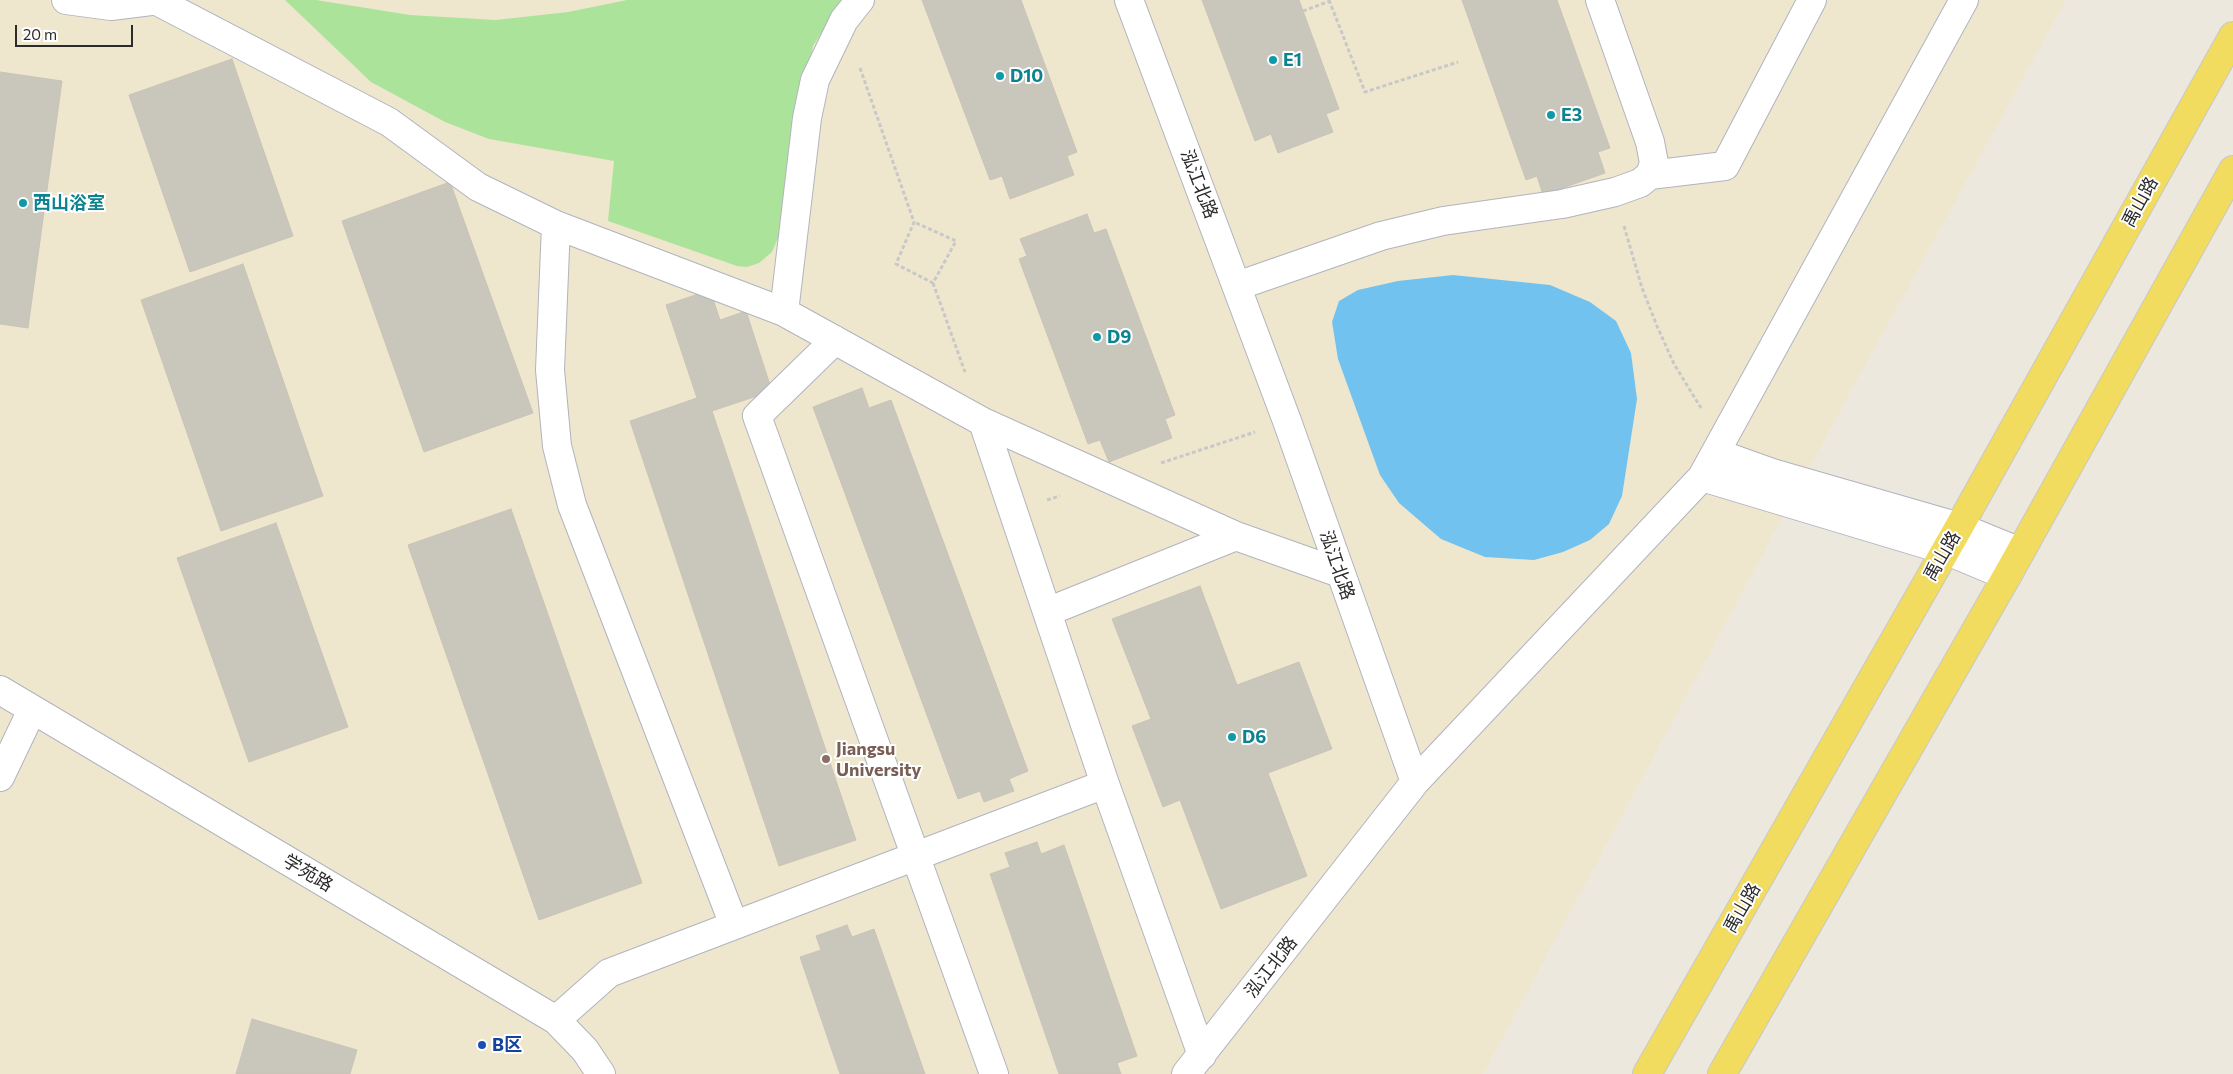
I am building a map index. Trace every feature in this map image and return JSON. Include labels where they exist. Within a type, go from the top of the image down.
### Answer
[{"type":"main road","name":"禹山路","points":[[1647,1074],[1959,527],[2233,36]]},
{"type":"main road","points":[[1722,1074],[2007,576],[2233,170]]},
{"type":"lane","points":[[66,0],[111,6],[158,0],[389,122],[478,187],[556,226],[784,312],[983,422],[1236,536],[1340,574]]},
{"type":"lane","name":"泓江北路","points":[[1129,0],[1237,286],[1415,782],[1194,1064]]},
{"type":"lane","points":[[1600,0],[1650,142],[1654,163],[1650,175]]},
{"type":"lane","points":[[1237,286],[1381,236],[1443,221],[1562,204],[1615,192],[1640,183],[1650,175],[1725,166],[1812,0]]},
{"type":"lane","points":[[1415,782],[1702,477],[1964,0]]},
{"type":"lane","points":[[784,312],[807,118],[815,80],[852,10]]},
{"type":"lane","points":[[556,226],[550,370],[556,446],[572,505],[734,925]]},
{"type":"lane","points":[[835,340],[757,416],[917,855],[994,1074]]},
{"type":"lane","points":[[983,422],[1104,784],[1194,1064]]},
{"type":"lane","points":[[1716,453],[1772,474],[1959,527],[2020,552]]},
{"type":"lane","points":[[1702,477],[1945,550],[2007,576]]},
{"type":"lane","points":[[1047,612],[1236,536]]},
{"type":"lane","name":"学苑路","points":[[0,690],[556,1020],[585,1050],[601,1074]]},
{"type":"lane","points":[[0,777],[32,710]]},
{"type":"lane","points":[[556,1020],[609,973],[1104,784]]},
{"type":"path","points":[[1303,11],[1330,0],[1365,92],[1458,62]]},
{"type":"path","points":[[852,10],[914,222],[896,264],[933,283],[983,422]]},
{"type":"path","points":[[914,222],[956,241],[933,283]]},
{"type":"path","points":[[1630,244],[1642,288],[1657,326],[1694,400]]},
{"type":"shaded area","name":"Jiangsu University","points":[[0,0],[2066,0],[1822,444],[1483,1074],[0,1074]]},
{"type":"green space","points":[[285,0],[316,0],[410,15],[496,20],[568,12],[627,0],[843,0],[813,46],[796,130],[780,233],[772,252],[759,263],[747,267],[737,266],[608,221],[614,161],[489,139],[445,122],[371,82]]},
{"type":"water","points":[[1453,275],[1550,285],[1590,302],[1616,321],[1631,353],[1637,399],[1622,496],[1609,524],[1590,540],[1563,552],[1534,560],[1485,557],[1441,539],[1399,503],[1380,475],[1338,359],[1332,322],[1339,301],[1358,290],[1398,281]]},
{"type":"building","name":"D10","points":[[922,0],[1021,0],[1077,152],[1067,156],[1074,175],[1010,199],[1002,176],[990,180]]},
{"type":"building","name":"E1","points":[[1202,0],[1299,0],[1339,109],[1326,114],[1333,132],[1278,153],[1271,134],[1255,141]]},
{"type":"building","name":"E3","points":[[1462,0],[1557,0],[1610,148],[1598,152],[1605,173],[1543,195],[1537,176],[1526,180]]},
{"type":"building","points":[[232,59],[293,236],[190,272],[129,95]]},
{"type":"building","name":"西山浴室","points":[[0,72],[62,81],[28,328],[0,324]]},
{"type":"building","points":[[450,182],[533,413],[424,452],[342,221]]},
{"type":"building","name":"D9","points":[[1087,214],[1094,233],[1106,229],[1175,415],[1165,419],[1172,438],[1109,462],[1100,440],[1088,444],[1019,259],[1027,256],[1020,239]]},
{"type":"building","points":[[243,264],[323,496],[221,531],[141,300]]},
{"type":"building","points":[[710,290],[720,320],[746,311],[772,391],[712,411],[856,840],[779,866],[630,421],[697,398],[666,305]]},
{"type":"building","points":[[862,388],[869,408],[891,400],[1028,771],[1009,779],[1014,791],[984,802],[980,791],[958,799],[813,407]]},
{"type":"building","points":[[511,509],[642,883],[539,920],[408,545]]},
{"type":"building","points":[[276,523],[348,727],[249,762],[177,558]]},
{"type":"building","name":"D6","points":[[1200,586],[1237,685],[1299,662],[1332,749],[1268,773],[1307,876],[1221,909],[1180,800],[1163,807],[1132,726],[1151,719],[1112,619]]},
{"type":"building","points":[[1037,842],[1041,854],[1064,845],[1137,1056],[1117,1063],[1121,1074],[1059,1074],[990,874],[1010,867],[1005,853]]},
{"type":"building","points":[[847,925],[852,937],[874,929],[925,1074],[840,1074],[800,957],[821,950],[816,936]]},
{"type":"building","points":[[252,1019],[357,1050],[350,1074],[236,1074]]},
{"type":"place","name":"E1","points":[[1273,60]]},
{"type":"place","name":"D10","points":[[1000,76]]},
{"type":"place","name":"E3","points":[[1551,115]]},
{"type":"place","name":"西山浴室","points":[[23,203]]},
{"type":"place","name":"D9","points":[[1097,337]]},
{"type":"place","name":"D6","points":[[1232,737]]},
{"type":"place","name":"Jiangsu University","points":[[826,759]]},
{"type":"place","name":"B区","points":[[482,1045]]}]
